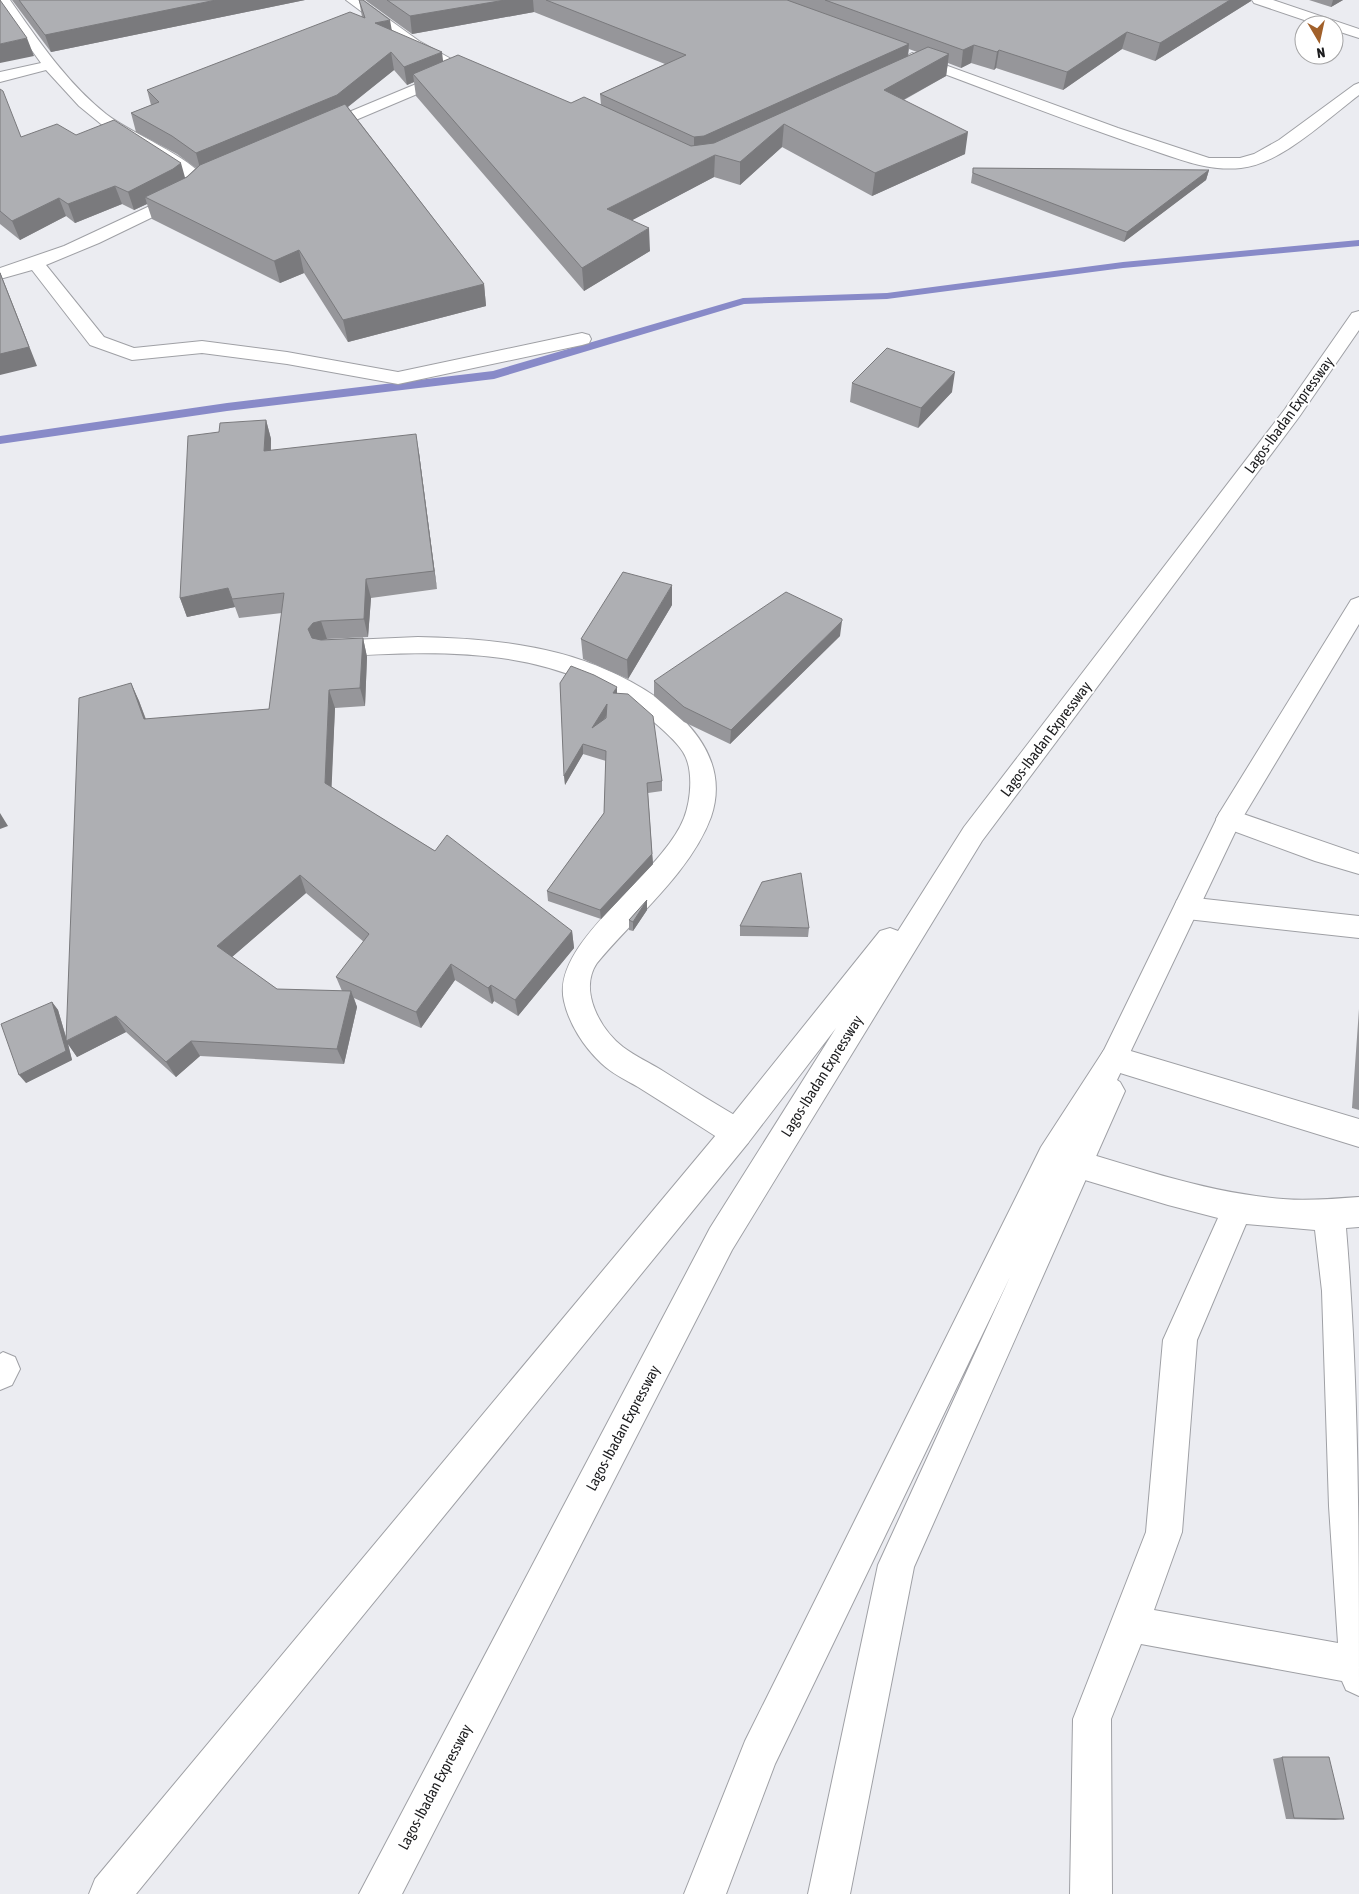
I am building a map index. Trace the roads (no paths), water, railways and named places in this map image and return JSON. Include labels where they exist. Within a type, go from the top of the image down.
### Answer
[{"type":"main road","points":[[3,0],[49,65],[85,102],[117,130],[187,169],[199,181]]},
{"type":"main road","points":[[353,0],[414,44],[461,70],[478,78],[496,83]]},
{"type":"main road","points":[[1259,0],[1303,15]]},
{"type":"main road","points":[[1344,29],[1359,34]]},
{"type":"main road","points":[[896,52],[1112,131],[1208,163],[1241,162],[1260,158],[1285,143],[1359,88]]},
{"type":"main road","points":[[907,70],[924,62]]},
{"type":"main road","points":[[0,77],[49,65]]},
{"type":"main road","points":[[307,135],[461,70]]},
{"type":"main road","points":[[0,274],[36,264],[186,194],[199,181],[217,173]]},
{"type":"main road","points":[[36,264],[96,341],[132,354],[202,347],[287,358],[398,378],[582,339]]},
{"type":"main road","name":"Lagos-Ibadan Expressway","points":[[380,1894],[721,1239],[974,834],[1286,421],[1359,317]]},
{"type":"main road","points":[[705,1894],[759,1755],[1064,1160],[1109,1097],[1114,1059],[1229,819],[1359,605]]},
{"type":"main road","points":[[327,649],[386,646],[449,646],[538,656],[571,665],[630,692],[658,710],[694,749],[701,772],[701,802],[698,818],[676,853],[583,962],[576,986],[579,1008],[588,1026],[598,1042],[612,1056],[737,1133]]},
{"type":"main road","points":[[1229,819],[1324,854],[1359,864]]},
{"type":"main road","points":[[110,1894],[737,1133],[974,834]]},
{"type":"main road","points":[[1187,908],[1359,928]]},
{"type":"main road","points":[[1114,1059],[1359,1132]]},
{"type":"main road","points":[[1064,1160],[1237,1209],[1344,1215],[1338,1291],[1347,1506],[1358,1671],[1130,1624]]},
{"type":"main road","points":[[829,1894],[896,1565],[1064,1160]]},
{"type":"main road","points":[[1091,1894],[1092,1719],[1164,1532],[1180,1340],[1237,1209]]},
{"type":"waterway","points":[[0,440],[227,407],[494,375],[743,301],[887,296],[1123,265],[1359,243]]}]
